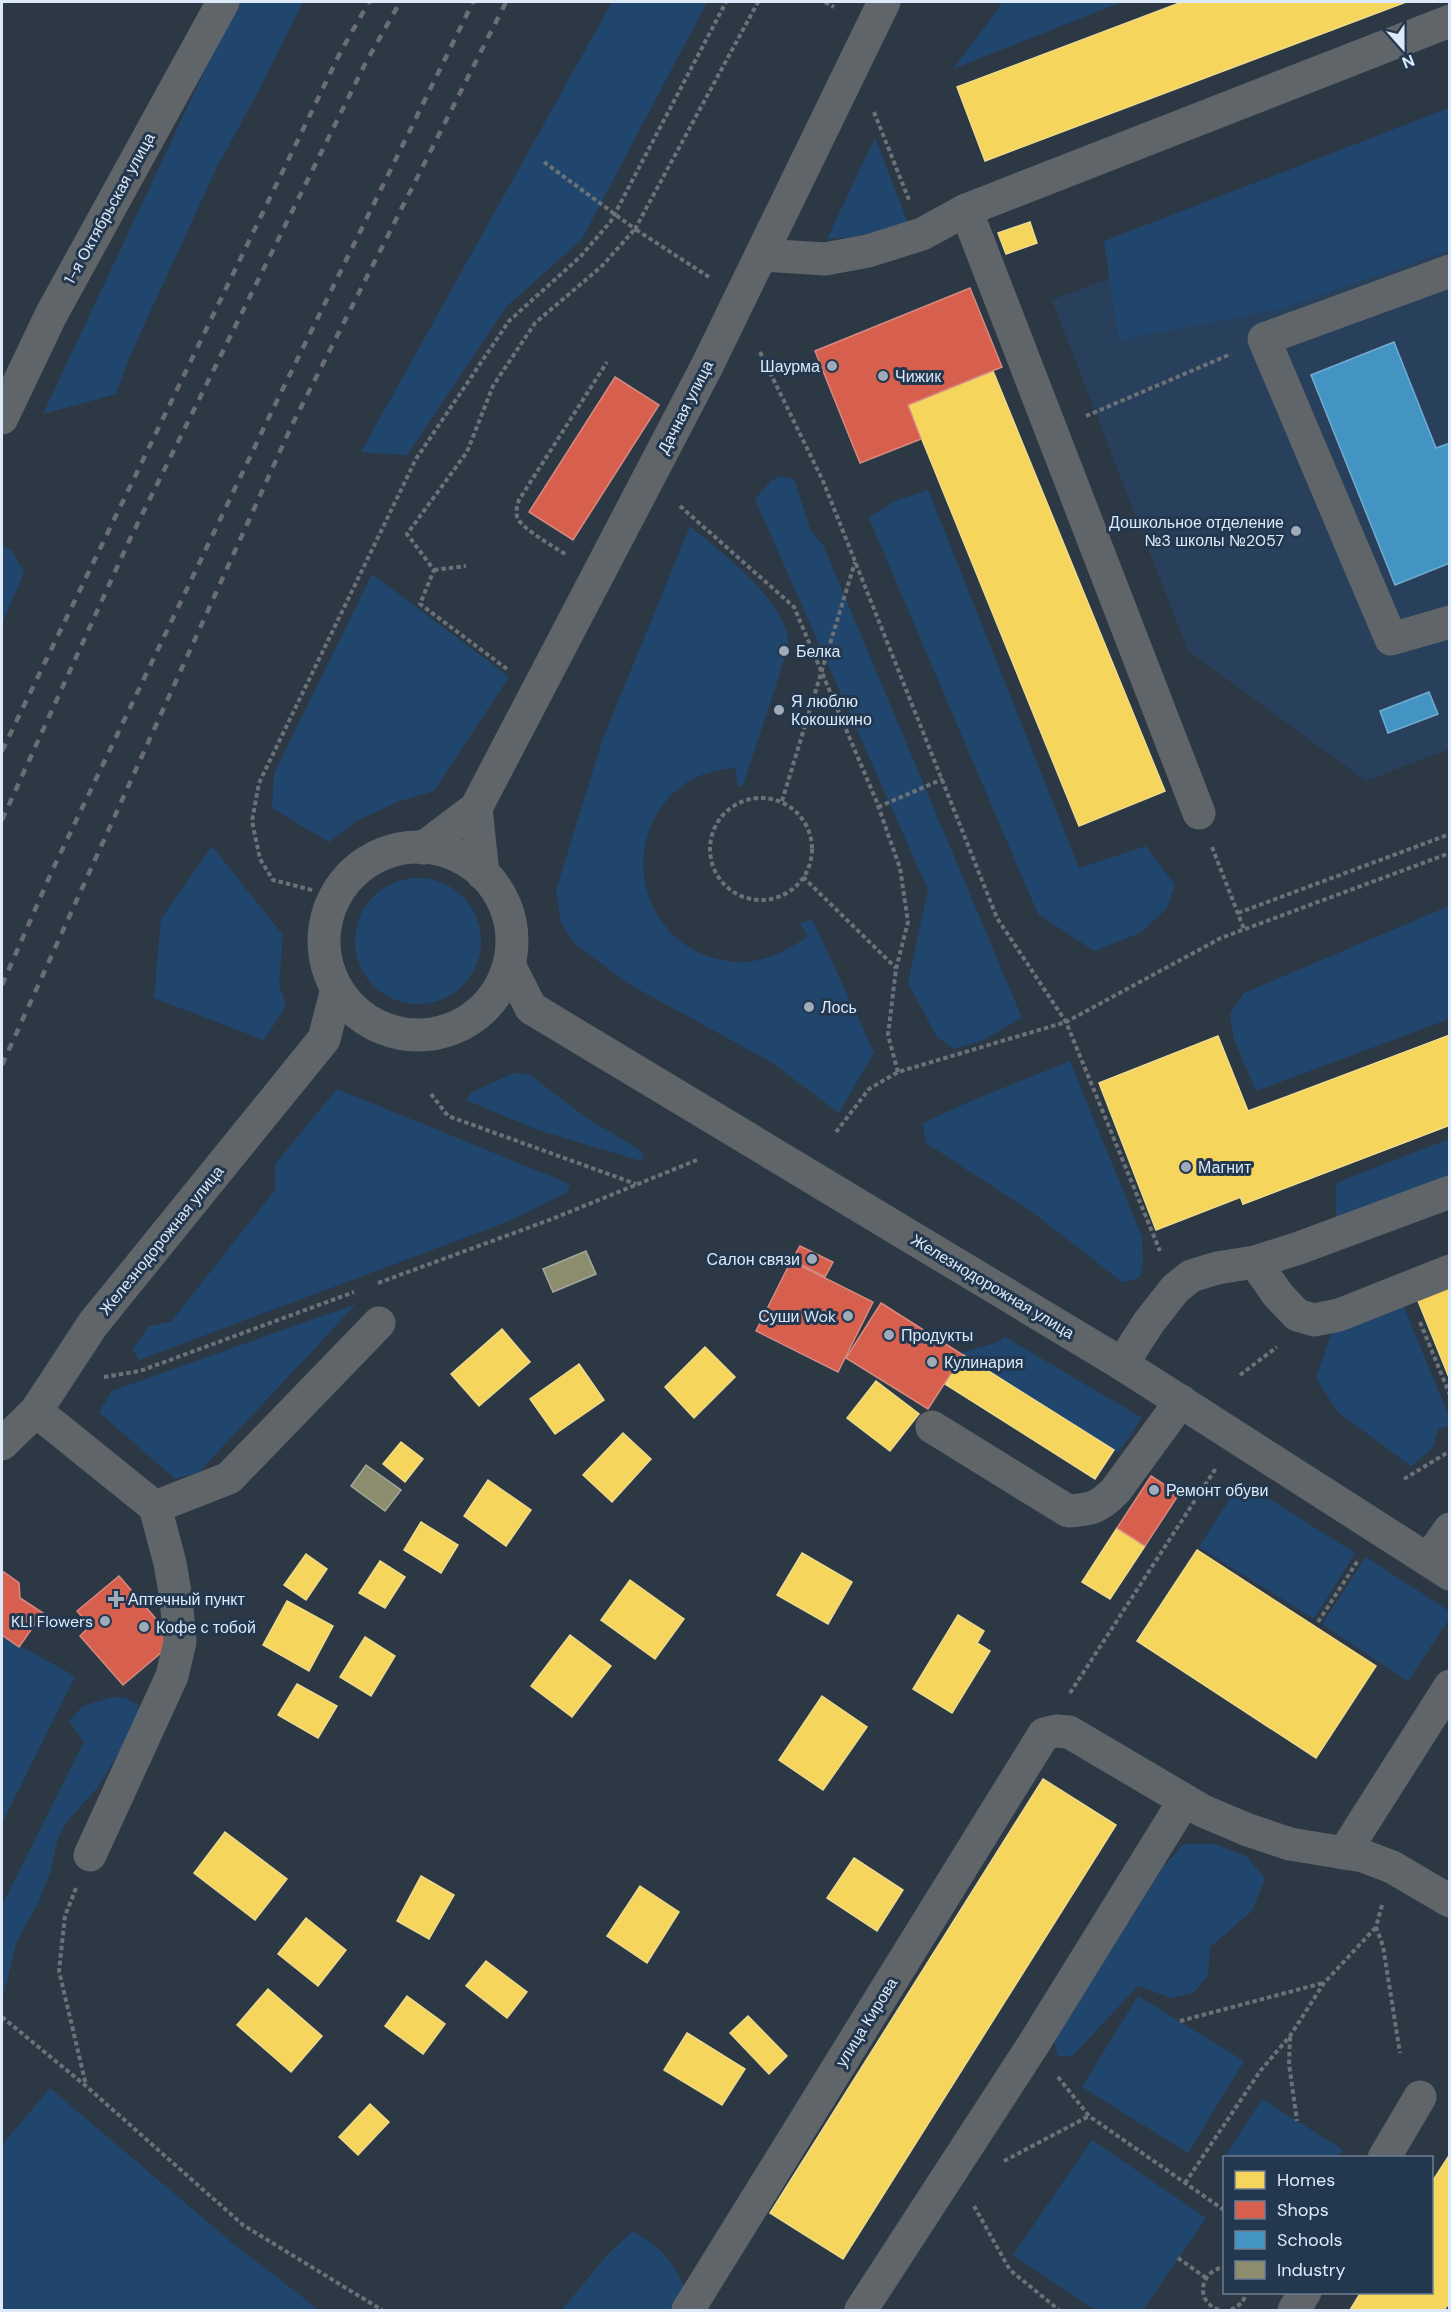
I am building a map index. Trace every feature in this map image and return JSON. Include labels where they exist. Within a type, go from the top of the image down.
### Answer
[{"type":"street","name":"1-я Октябрьская улица","points":[[2,418],[51,315],[223,2]]},
{"type":"street","name":"Дачная улица","points":[[423,848],[476,808],[702,376],[884,2]]},
{"type":"street","points":[[761,255],[825,259],[868,251],[922,234],[966,210],[1449,21]]},
{"type":"street","points":[[966,210],[1199,813]]},
{"type":"street","points":[[1449,272],[1264,339],[1391,639],[1449,622]]},
{"type":"street","points":[[476,808],[483,874]]},
{"type":"street","points":[[412,847],[442,850],[469,862],[483,874],[491,882],[506,907],[512,936],[509,965],[498,993],[478,1015],[452,1030],[423,1036],[393,1033],[366,1021],[344,1001],[329,976],[323,947],[326,918],[338,890],[358,868],[384,853],[412,847]]},
{"type":"street","points":[[478,1015],[531,1008],[509,965]]},
{"type":"street","name":"Железнодорожная улица","points":[[2,1444],[36,1411],[93,1324],[324,1039],[337,989]]},
{"type":"street","name":"Железнодорожная улица","points":[[531,1008],[1122,1364],[1439,1567]]},
{"type":"street","points":[[324,1039],[374,1024]]},
{"type":"street","points":[[1122,1364],[1149,1322],[1175,1289],[1191,1276],[1217,1268],[1255,1262],[1299,1248],[1449,1192]]},
{"type":"street","points":[[1255,1262],[1278,1295],[1297,1315],[1314,1320],[1339,1315],[1449,1271]]},
{"type":"street","points":[[155,1507],[229,1478],[379,1323]]},
{"type":"street","points":[[932,1427],[1068,1511],[1088,1510],[1105,1503],[1181,1401]]},
{"type":"street","points":[[36,1411],[155,1507],[170,1563],[176,1598],[180,1642],[172,1676],[90,1855]]},
{"type":"street","points":[[1439,1567],[1449,1529]]},
{"type":"street","points":[[1344,1853],[1449,1686]]},
{"type":"street","points":[[1044,1734],[1056,1731],[1069,1732],[1184,1801],[1239,1827],[1290,1844],[1363,1856],[1392,1867],[1449,1901]]},
{"type":"street","name":"улица Кирова","points":[[688,2310],[1044,1734]]},
{"type":"street","points":[[861,2310],[1033,2045],[1184,1801]]},
{"type":"street","points":[[1385,2156],[1420,2097]]},
{"type":"street","points":[[1294,2310],[1304,2294]]},
{"type":"path","points":[[312,890],[273,880],[260,859],[252,822],[259,783],[416,459],[509,321],[581,256],[611,221],[726,2]]},
{"type":"path","points":[[434,570],[406,534],[467,452],[493,386],[535,323],[602,266],[635,229],[758,2]]},
{"type":"path","points":[[825,2],[834,7]]},
{"type":"path","points":[[874,110],[922,234]]},
{"type":"path","points":[[544,162],[635,229],[710,277]]},
{"type":"path","points":[[1051,430],[1264,339]]},
{"type":"path","points":[[760,352],[823,481],[997,918],[1066,1022],[1175,1289]]},
{"type":"path","points":[[570,558],[524,525],[518,518],[516,510],[519,500],[607,362]]},
{"type":"path","points":[[680,506],[794,607],[878,807],[900,868],[908,922],[896,969],[888,1035],[898,1072]]},
{"type":"path","points":[[782,801],[855,562]]},
{"type":"path","points":[[434,570],[466,566]]},
{"type":"path","points":[[434,570],[420,604],[513,674]]},
{"type":"path","points":[[878,807],[943,779]]},
{"type":"path","points":[[766,797],[782,801],[796,811],[807,824],[812,840],[812,857],[803,877],[796,887],[782,896],[765,900],[748,898],[732,892],[720,879],[712,864],[710,848],[712,831],[721,817],[734,805],[749,798],[766,797]]},
{"type":"path","points":[[1199,813],[1244,930]]},
{"type":"path","points":[[1238,914],[1449,834]]},
{"type":"path","points":[[836,1132],[869,1089],[898,1072],[1066,1022],[1221,938],[1449,853]]},
{"type":"path","points":[[803,877],[896,969]]},
{"type":"path","points":[[431,1094],[448,1116],[637,1184]]},
{"type":"path","points":[[374,1285],[552,1219],[696,1160]]},
{"type":"path","points":[[1407,1288],[1449,1395]]},
{"type":"path","points":[[94,1379],[140,1371],[362,1289]]},
{"type":"path","points":[[1404,1479],[1449,1451]]},
{"type":"path","points":[[1044,1734],[1222,1460]]},
{"type":"path","points":[[1318,1622],[1365,1551]]},
{"type":"path","points":[[86,2086],[59,1971],[65,1916],[90,1855]]},
{"type":"path","points":[[1185,2183],[1260,2070],[1290,2036],[1324,1983],[1376,1927],[1392,1867]]},
{"type":"path","points":[[1376,1927],[1383,1946],[1400,2053]]},
{"type":"path","points":[[1180,2021],[1324,1983]]},
{"type":"path","points":[[2,2017],[86,2086],[243,2225],[382,2310]]},
{"type":"path","points":[[1290,2036],[1289,2064],[1297,2121]]},
{"type":"path","points":[[1033,2045],[1089,2116],[1223,2209]]},
{"type":"path","points":[[1001,2163],[1089,2116]]},
{"type":"path","points":[[972,2203],[1010,2270],[1059,2310]]},
{"type":"path","points":[[1179,2258],[1206,2278]]},
{"type":"path","points":[[1219,2310],[1209,2305],[1205,2299],[1203,2285],[1206,2278],[1216,2269],[1223,2267]]},
{"type":"path","points":[[1231,2310],[1242,2303],[1246,2294]]},
{"type":"shaded area","points":[[237,2],[303,2],[216,169],[129,358],[116,394],[43,414]]},
{"type":"shaded area","points":[[612,2],[707,2],[582,239],[506,307],[407,455],[361,452]]},
{"type":"shaded area","points":[[1003,2],[1122,2],[953,69]]},
{"type":"shaded area","points":[[1449,108],[1449,250],[1281,309],[1119,340],[1104,241]]},
{"type":"shaded area","points":[[875,138],[908,223],[871,236],[827,239]]},
{"type":"shaded area","name":"Дошкольное отделение №3 школы №2057","points":[[1449,149],[1449,749],[1366,781],[1188,651],[1052,300]]},
{"type":"shaded area","points":[[780,476],[794,479],[811,531],[823,545],[1022,1018],[981,1041],[954,1049],[937,1037],[908,983],[928,890],[755,499],[771,481]]},
{"type":"shaded area","points":[[928,490],[1079,868],[1146,846],[1175,885],[1167,908],[1142,932],[1094,951],[1038,914],[869,518],[895,501]]},
{"type":"shaded area","points":[[690,526],[748,576],[773,606],[783,622],[788,637],[777,683],[743,785],[738,786],[735,767],[701,775],[674,792],[657,813],[646,840],[643,861],[650,901],[660,919],[673,935],[690,948],[710,957],[732,962],[763,959],[793,946],[808,936],[800,924],[812,919],[874,1052],[839,1113],[771,1062],[629,984],[574,943],[561,923],[556,890],[602,741]]},
{"type":"shaded area","points":[[2,546],[12,551],[24,573],[2,623]]},
{"type":"shaded area","points":[[372,574],[509,677],[434,791],[400,801],[358,820],[329,842],[272,808],[274,774]]},
{"type":"shaded area","points":[[212,846],[283,935],[279,984],[286,1006],[264,1040],[154,998],[161,919]]},
{"type":"shaded area","points":[[418,878],[442,883],[462,897],[476,917],[481,941],[476,965],[462,985],[442,999],[418,1004],[394,999],[374,985],[360,965],[355,941],[360,917],[374,897],[394,883]]},
{"type":"shaded area","points":[[1449,906],[1449,1019],[1256,1091],[1234,1039],[1230,1014],[1244,993]]},
{"type":"shaded area","points":[[1070,1061],[1142,1237],[1143,1264],[1139,1278],[1122,1282],[1032,1212],[926,1143],[923,1123]]},
{"type":"shaded area","points":[[514,1073],[530,1075],[585,1117],[640,1150],[644,1156],[641,1161],[538,1130],[466,1100],[472,1092]]},
{"type":"shaded area","points":[[337,1089],[570,1184],[566,1193],[504,1223],[139,1360],[133,1349],[149,1326],[171,1322],[275,1190],[275,1164]]},
{"type":"shaded area","points":[[1449,1139],[1449,1176],[1336,1218],[1336,1183]]},
{"type":"shaded area","points":[[1401,1300],[1449,1417],[1449,1426],[1438,1429],[1432,1449],[1411,1466],[1338,1412],[1316,1378],[1334,1326]]},
{"type":"shaded area","points":[[356,1304],[199,1472],[175,1479],[99,1412],[112,1391]]},
{"type":"shaded area","points":[[1005,1337],[1142,1418],[1118,1453],[959,1353],[996,1343]]},
{"type":"shaded area","points":[[1241,1481],[1355,1553],[1314,1619],[1199,1547]]},
{"type":"shaded area","points":[[1366,1557],[1449,1611],[1449,1619],[1408,1681],[1322,1624]]},
{"type":"shaded area","points":[[2,1636],[75,1676],[2,1823]]},
{"type":"shaded area","points":[[112,1697],[126,1698],[138,1705],[136,1724],[98,1787],[69,1819],[58,1837],[50,1873],[39,1901],[16,1943],[2,2002],[2,1906],[84,1742],[69,1721],[83,1706]]},
{"type":"shaded area","points":[[1184,1844],[1215,1844],[1246,1856],[1265,1878],[1252,1911],[1210,1947],[1208,1976],[1193,1993],[1172,1998],[1138,1986],[1072,2056],[1058,2056],[1054,2042],[1163,1867]]},
{"type":"shaded area","points":[[1138,1996],[1244,2061],[1188,2153],[1082,2087]]},
{"type":"shaded area","points":[[50,2088],[230,2241],[319,2310],[2,2310],[2,2145]]},
{"type":"shaded area","points":[[1262,2099],[1343,2150],[1339,2156],[1226,2156]]},
{"type":"shaded area","points":[[1092,2140],[1206,2218],[1143,2310],[1095,2310],[1013,2255]]},
{"type":"shaded area","points":[[633,2231],[665,2255],[676,2270],[685,2290],[672,2310],[562,2310],[607,2255]]},
{"type":"building: Homes","points":[[1182,2],[1406,2],[985,161],[957,87]]},
{"type":"building: Homes","points":[[1030,222],[1037,243],[1006,254],[998,233]]},
{"type":"building: Homes","points":[[993,371],[1165,791],[1079,826],[908,405]]},
{"type":"building: Homes","points":[[1450,1035],[1450,1125],[1243,1204],[1213,1126]]},
{"type":"building: Homes","points":[[1450,1035],[1450,1125],[1243,1204],[1241,1197],[1156,1230],[1099,1083],[1218,1036],[1248,1111]]},
{"type":"building: Homes","points":[[1450,1282],[1450,1380],[1416,1296]]},
{"type":"building: Homes","points":[[502,1329],[530,1362],[479,1406],[451,1374]]},
{"type":"building: Homes","points":[[705,1347],[735,1377],[694,1418],[665,1387]]},
{"type":"building: Homes","points":[[963,1355],[1114,1450],[1095,1479],[945,1384]]},
{"type":"building: Homes","points":[[579,1364],[604,1400],[555,1434],[530,1399]]},
{"type":"building: Homes","points":[[876,1381],[919,1414],[890,1451],[847,1418]]},
{"type":"building: Homes","points":[[623,1433],[651,1459],[612,1502],[583,1475]]},
{"type":"building: Homes","points":[[401,1442],[423,1459],[405,1482],[383,1464]]},
{"type":"building: Homes","points":[[488,1480],[531,1510],[506,1546],[464,1516]]},
{"type":"building: Homes","points":[[421,1522],[458,1545],[441,1573],[404,1550]]},
{"type":"building: Homes","points":[[1117,1528],[1145,1546],[1110,1599],[1082,1582]]},
{"type":"building: Homes","points":[[1197,1550],[1376,1666],[1316,1758],[1137,1641]]},
{"type":"building: Homes","points":[[802,1553],[852,1582],[828,1624],[777,1595]]},
{"type":"building: Homes","points":[[306,1554],[327,1569],[306,1600],[284,1585]]},
{"type":"building: Homes","points":[[380,1561],[405,1577],[385,1608],[359,1593]]},
{"type":"building: Homes","points":[[630,1580],[684,1619],[655,1659],[601,1620]]},
{"type":"building: Homes","points":[[287,1601],[333,1626],[309,1671],[263,1645]]},
{"type":"building: Homes","points":[[958,1615],[984,1631],[977,1643],[990,1651],[952,1713],[913,1689]]},
{"type":"building: Homes","points":[[570,1635],[611,1666],[572,1717],[531,1686]]},
{"type":"building: Homes","points":[[365,1637],[395,1656],[371,1696],[340,1677]]},
{"type":"building: Homes","points":[[297,1684],[337,1706],[318,1738],[278,1715]]},
{"type":"building: Homes","points":[[822,1696],[867,1727],[823,1790],[779,1760]]},
{"type":"building: Homes","points":[[1043,1779],[1116,1825],[843,2259],[770,2213]]},
{"type":"building: Homes","points":[[225,1832],[287,1879],[255,1920],[194,1873]]},
{"type":"building: Homes","points":[[854,1858],[903,1890],[877,1931],[827,1898]]},
{"type":"building: Homes","points":[[421,1876],[454,1895],[429,1939],[397,1921]]},
{"type":"building: Homes","points":[[640,1886],[679,1912],[647,1963],[607,1936]]},
{"type":"building: Homes","points":[[306,1918],[346,1950],[318,1986],[278,1954]]},
{"type":"building: Homes","points":[[486,1961],[527,1992],[507,2018],[466,1986]]},
{"type":"building: Homes","points":[[268,1989],[322,2036],[291,2072],[237,2025]]},
{"type":"building: Homes","points":[[407,1996],[445,2024],[423,2054],[385,2026]]},
{"type":"building: Homes","points":[[748,2016],[787,2056],[769,2074],[730,2033]]},
{"type":"building: Homes","points":[[687,2033],[745,2069],[722,2105],[664,2070]]},
{"type":"building: Homes","points":[[370,2104],[389,2122],[358,2155],[339,2137]]},
{"type":"building: Homes","points":[[1450,2154],[1450,2302],[1444,2310],[1350,2310],[1360,2294],[1433,2294],[1433,2180]]},
{"type":"building: Shops","points":[[970,288],[1002,367],[908,405],[921,439],[860,463],[815,351]]},
{"type":"building: Shops","points":[[615,377],[659,405],[573,540],[529,512]]},
{"type":"building: Shops","points":[[800,1246],[833,1262],[825,1277],[792,1260]]},
{"type":"building: Shops","points":[[791,1261],[873,1302],[838,1372],[756,1331]]},
{"type":"building: Shops","points":[[881,1303],[963,1355],[928,1409],[846,1358]]},
{"type":"building: Shops","points":[[1151,1476],[1179,1494],[1145,1546],[1117,1528]]},
{"type":"building: Shops","points":[[4,1572],[19,1583],[20,1598],[43,1613],[19,1647],[2,1635],[2,1573]]},
{"type":"building: Shops","points":[[119,1576],[175,1641],[123,1685],[80,1636],[90,1626],[77,1611]]},
{"type":"building: Schools","points":[[1394,342],[1436,448],[1450,443],[1450,563],[1395,585],[1311,375]]},
{"type":"building: Schools","points":[[1429,692],[1438,714],[1388,733],[1380,711]]},
{"type":"building: Industry","points":[[586,1251],[596,1274],[553,1292],[543,1269]]},
{"type":"building: Industry","points":[[366,1465],[401,1490],[385,1511],[351,1486]]},
{"type":"railway","points":[[2,751],[341,51],[369,2]]},
{"type":"railway","points":[[2,820],[129,541],[365,64],[400,2]]},
{"type":"railway","points":[[2,985],[52,871],[271,413],[473,2]]},
{"type":"railway","points":[[2,1065],[292,425],[506,2]]},
{"type":"place","name":"Шаурма","points":[[832,366]]},
{"type":"place","name":"Чижик","points":[[883,376]]},
{"type":"place","name":"Дошкольное отделение №3 школы №2057","points":[[1296,531]]},
{"type":"place","name":"Белка","points":[[784,651]]},
{"type":"place","name":"Я люблю Кокошкино","points":[[779,710]]},
{"type":"place","name":"Лось","points":[[809,1007]]},
{"type":"place","name":"Магнит","points":[[1186,1167]]},
{"type":"place","name":"Салон связи","points":[[812,1259]]},
{"type":"place","name":"Суши Wok","points":[[848,1316]]},
{"type":"place","name":"Продукты","points":[[889,1335]]},
{"type":"place","name":"Кулинария","points":[[932,1362]]},
{"type":"place","name":"Ремонт обуви","points":[[1154,1490]]},
{"type":"place","name":"Аптечный пункт","points":[[116,1599]]},
{"type":"place","name":"KLI Flowers","points":[[105,1621]]},
{"type":"place","name":"Кофе с тобой","points":[[144,1627]]}]
